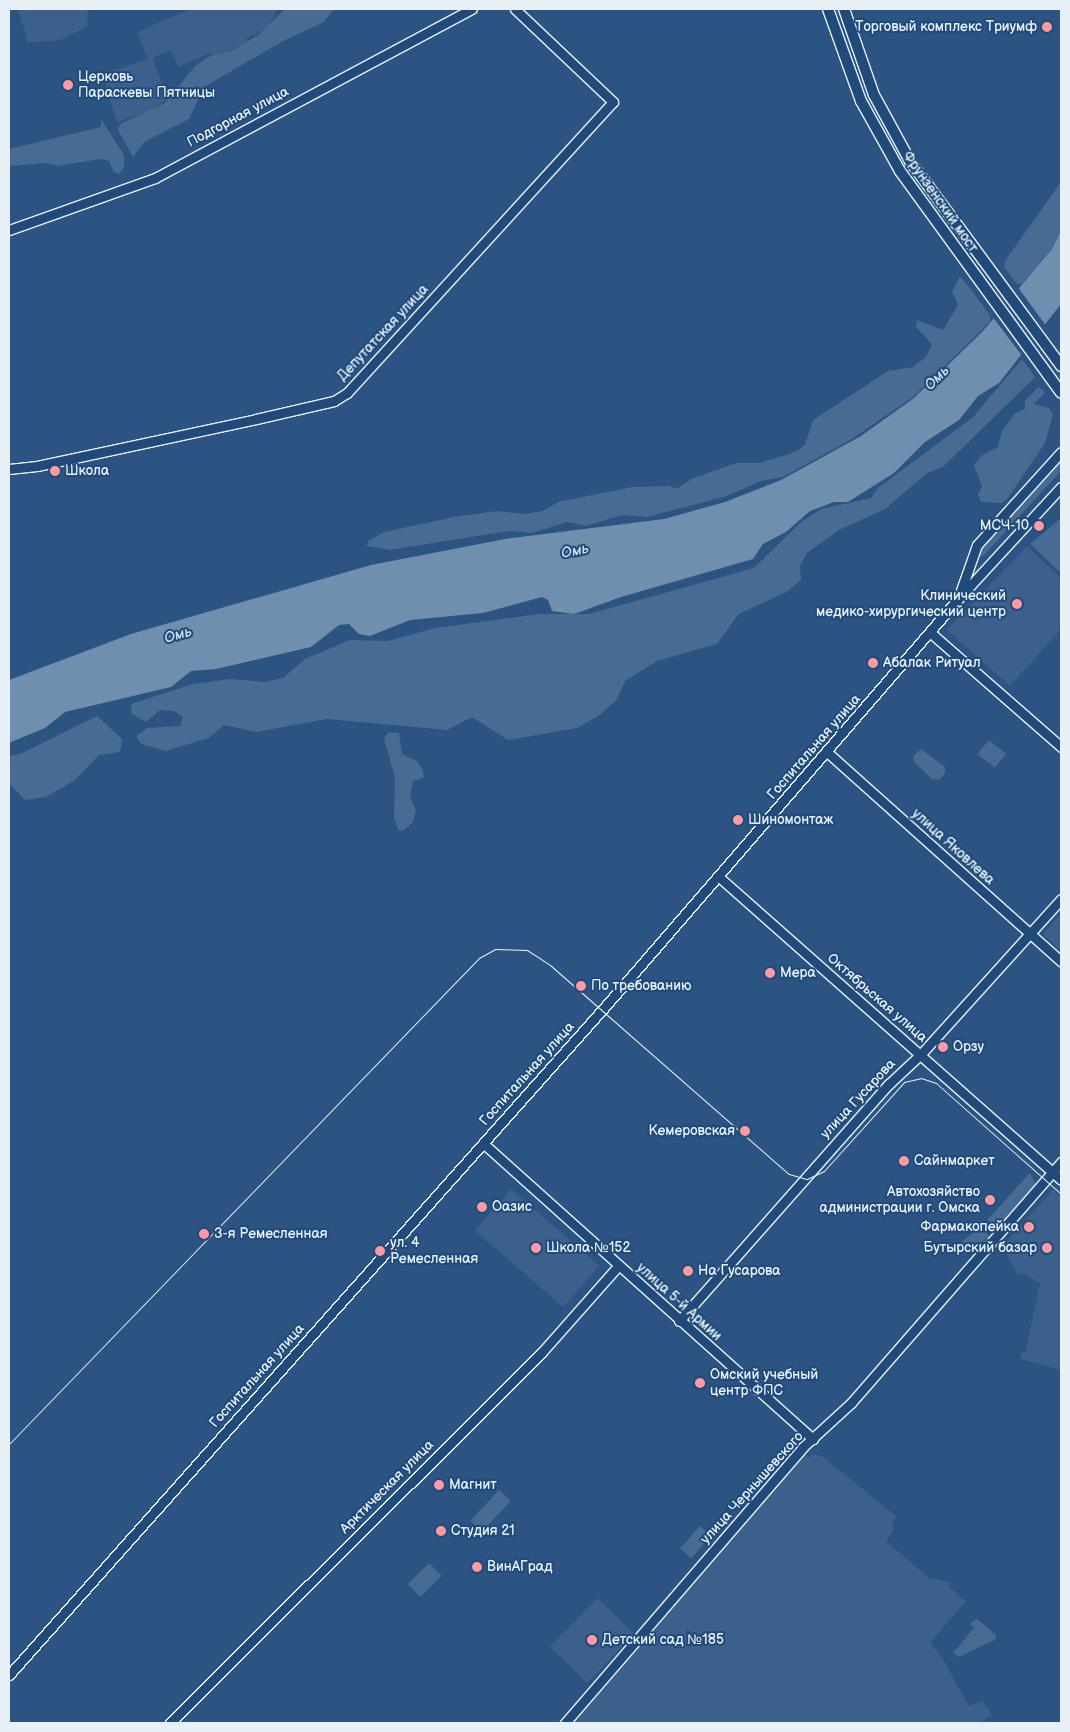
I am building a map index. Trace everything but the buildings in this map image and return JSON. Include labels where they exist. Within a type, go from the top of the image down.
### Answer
[{"type":"main road","name":"Фрунзенский мост","points":[[828,9],[861,101],[900,171],[1061,393]]},
{"type":"main road","name":"Фрунзенский мост","points":[[844,9],[874,95],[910,161],[1061,366]]},
{"type":"street","name":"Подгорная улица","points":[[9,230],[155,178],[472,9]]},
{"type":"street","name":"Депутатская улица","points":[[9,469],[36,466],[256,419],[334,401],[347,393],[613,102],[515,9]]},
{"type":"street","points":[[958,600],[977,545],[1061,452]]},
{"type":"street","name":"Госпитальная улица","points":[[9,1675],[484,1144],[958,600],[1061,487]]},
{"type":"street","points":[[1046,503],[1061,497]]},
{"type":"street","points":[[931,633],[1061,747]]},
{"type":"street","name":"улица Яковлева","points":[[827,752],[1061,961]]},
{"type":"street","name":"Октябрьская улица","points":[[719,876],[1061,1180]]},
{"type":"street","name":"улица Гусарова","points":[[679,1321],[889,1084],[920,1054],[1061,899]]},
{"type":"street","name":"улица 5-й Армии","points":[[484,1144],[679,1321],[813,1439]]},
{"type":"street","name":"улица Чернышевского","points":[[565,1723],[813,1439],[851,1403],[1061,1162]]},
{"type":"street","name":"Арктическая улица","points":[[170,1723],[542,1352],[618,1266]]},
{"type":"shaded area","points":[[18,9],[88,9],[87,26],[62,40],[28,43]]},
{"type":"shaded area","points":[[190,9],[277,9],[269,28],[246,38],[248,42],[212,58],[210,53],[178,67],[171,50],[153,58],[167,99],[150,111],[117,122],[106,87],[107,73],[148,59],[137,32]]},
{"type":"shaded area","points":[[285,9],[338,9],[332,11],[324,22],[283,41],[204,87],[189,119],[144,142],[133,157],[118,130],[120,124],[165,103],[195,66],[208,57],[231,51],[258,35]]},
{"type":"shaded area","points":[[101,119],[124,155],[124,167],[119,174],[114,172],[109,161],[100,159],[58,166],[46,163],[9,166],[9,149],[101,127]]},
{"type":"shaded area","points":[[1061,182],[1061,231],[1052,249],[1022,284],[1017,284],[1004,267],[1005,261]]},
{"type":"shaded area","points":[[959,278],[962,278],[990,315],[990,322],[913,397],[852,439],[783,477],[761,481],[727,496],[647,517],[622,515],[586,526],[567,522],[532,533],[509,531],[389,550],[367,546],[368,541],[384,532],[454,517],[497,511],[525,514],[543,511],[558,502],[633,487],[670,486],[677,489],[691,479],[736,463],[760,463],[795,452],[805,445],[813,420],[888,371],[913,367],[926,357],[932,344],[916,327],[917,320],[943,330],[958,305],[952,291]]},
{"type":"shaded area","points":[[1022,359],[1035,377],[944,466],[926,474],[885,509],[839,530],[807,553],[800,566],[801,580],[788,591],[739,614],[717,644],[657,661],[625,681],[617,699],[600,715],[577,728],[508,740],[472,717],[447,730],[327,719],[256,732],[224,725],[209,738],[165,751],[141,744],[136,736],[147,728],[180,726],[183,717],[174,711],[160,710],[146,722],[132,714],[131,704],[193,684],[230,679],[264,682],[283,678],[305,659],[350,640],[388,641],[435,628],[539,614],[589,614],[754,568],[801,522],[821,509],[871,498],[878,488],[973,417]]},
{"type":"shaded area","points":[[1038,387],[1044,391],[1044,394],[1033,404],[1049,408],[1053,414],[1045,443],[1008,498],[1002,503],[981,502],[978,494],[982,487],[974,465],[981,456],[998,447],[1002,431],[1015,413],[1025,409],[1025,401]]},
{"type":"shaded area","points":[[1061,458],[1061,471],[984,555],[978,557],[979,550]]},
{"type":"shaded area","points":[[1061,518],[1061,573],[1030,544]]},
{"type":"shaded area","name":"Клинический медико-хирургический центр","points":[[1027,546],[1061,578],[1061,629],[1010,686],[947,630]]},
{"type":"shaded area","points":[[97,716],[122,739],[120,752],[99,755],[75,780],[46,797],[25,800],[9,783],[9,756],[20,754]]},
{"type":"shaded area","points":[[389,732],[399,733],[402,754],[418,762],[423,771],[424,778],[413,781],[410,796],[416,810],[413,822],[403,831],[398,830],[394,817],[395,778],[384,738]]},
{"type":"shaded area","points":[[989,740],[1006,754],[995,768],[978,754]]},
{"type":"shaded area","points":[[921,749],[945,767],[945,773],[939,780],[932,779],[914,762],[913,756]]},
{"type":"shaded area","points":[[1061,913],[1061,951],[1043,934]]},
{"type":"shaded area","points":[[1030,1173],[1036,1185],[1001,1223],[996,1225],[987,1220]]},
{"type":"shaded area","name":"Школа №152","points":[[511,1189],[599,1266],[563,1307],[475,1231]]},
{"type":"shaded area","points":[[1053,1190],[1061,1197],[1061,1370],[1020,1359],[1021,1352],[1025,1353],[1040,1284],[1023,1273],[1018,1275],[1002,1246]]},
{"type":"shaded area","points":[[981,1226],[989,1236],[966,1255],[958,1245]]},
{"type":"shaded area","points":[[812,1454],[822,1456],[897,1517],[892,1522],[894,1529],[886,1541],[929,1578],[950,1582],[949,1587],[966,1601],[930,1643],[941,1656],[969,1706],[982,1701],[992,1715],[980,1723],[574,1723],[805,1455],[809,1457]]},
{"type":"shaded area","points":[[499,1490],[511,1501],[482,1532],[470,1521]]},
{"type":"shaded area","points":[[700,1526],[711,1536],[691,1558],[680,1548]]},
{"type":"shaded area","points":[[429,1563],[442,1576],[421,1597],[408,1584]]},
{"type":"shaded area","name":"Детский сад №185","points":[[597,1598],[634,1634],[587,1683],[550,1647]]},
{"type":"shaded area","points":[[977,1619],[996,1635],[996,1639],[959,1657],[953,1653],[974,1628],[970,1624]]},
{"type":"water","name":"Омь","points":[[1061,231],[1061,304],[999,383],[978,396],[959,420],[925,442],[894,473],[848,502],[834,502],[810,511],[786,532],[763,544],[753,559],[621,597],[574,614],[552,611],[548,600],[542,597],[483,613],[410,620],[370,636],[359,634],[349,624],[339,625],[311,647],[216,669],[191,671],[171,687],[65,712],[45,728],[9,743],[9,680],[131,634],[371,565],[505,539],[664,519],[725,502],[781,480],[861,436],[914,398],[983,331],[1052,249]]},
{"type":"pier","points":[[1017,286],[1047,327],[1023,357],[992,316]]},
{"type":"tram line","points":[[9,1444],[479,958],[495,949],[527,950],[550,965],[789,1174],[807,1179],[824,1171],[904,1082],[921,1078],[936,1083],[1061,1194]]},
{"type":"place","name":"Торговый комплекс Триумф","points":[[1047,27]]},
{"type":"place","name":"Церковь Параскевы Пятницы","points":[[68,85]]},
{"type":"place","name":"Школа","points":[[55,471]]},
{"type":"place","name":"МСЧ-10","points":[[1039,526]]},
{"type":"place","name":"Клинический медико-хирургический центр","points":[[1017,604]]},
{"type":"place","name":"Абалак Ритуал","points":[[873,663]]},
{"type":"place","name":"Шиномонтаж","points":[[738,820]]},
{"type":"place","name":"Мера","points":[[770,973]]},
{"type":"place","name":"По требованию","points":[[581,986]]},
{"type":"place","name":"Орзу","points":[[943,1047]]},
{"type":"place","name":"Кемеровская","points":[[745,1131]]},
{"type":"place","name":"Сайнмаркет","points":[[904,1161]]},
{"type":"place","name":"Автохозяйство администрации г. Омска","points":[[990,1200]]},
{"type":"place","name":"Оазис","points":[[482,1207]]},
{"type":"place","name":"Фармакопейка","points":[[1029,1227]]},
{"type":"place","name":"3-я Ремесленная","points":[[204,1234]]},
{"type":"place","name":"Школа №152","points":[[536,1248]]},
{"type":"place","name":"Бутырский базар","points":[[1047,1248]]},
{"type":"place","name":"ул. 4 Ремесленная","points":[[380,1251]]},
{"type":"place","name":"На Гусарова","points":[[688,1271]]},
{"type":"place","name":"Омский учебный центр ФПС","points":[[700,1383]]},
{"type":"place","name":"Магнит","points":[[439,1485]]},
{"type":"place","name":"Студия 21","points":[[441,1531]]},
{"type":"place","name":"ВинАГрад","points":[[477,1567]]},
{"type":"place","name":"Детский сад №185","points":[[592,1640]]}]
